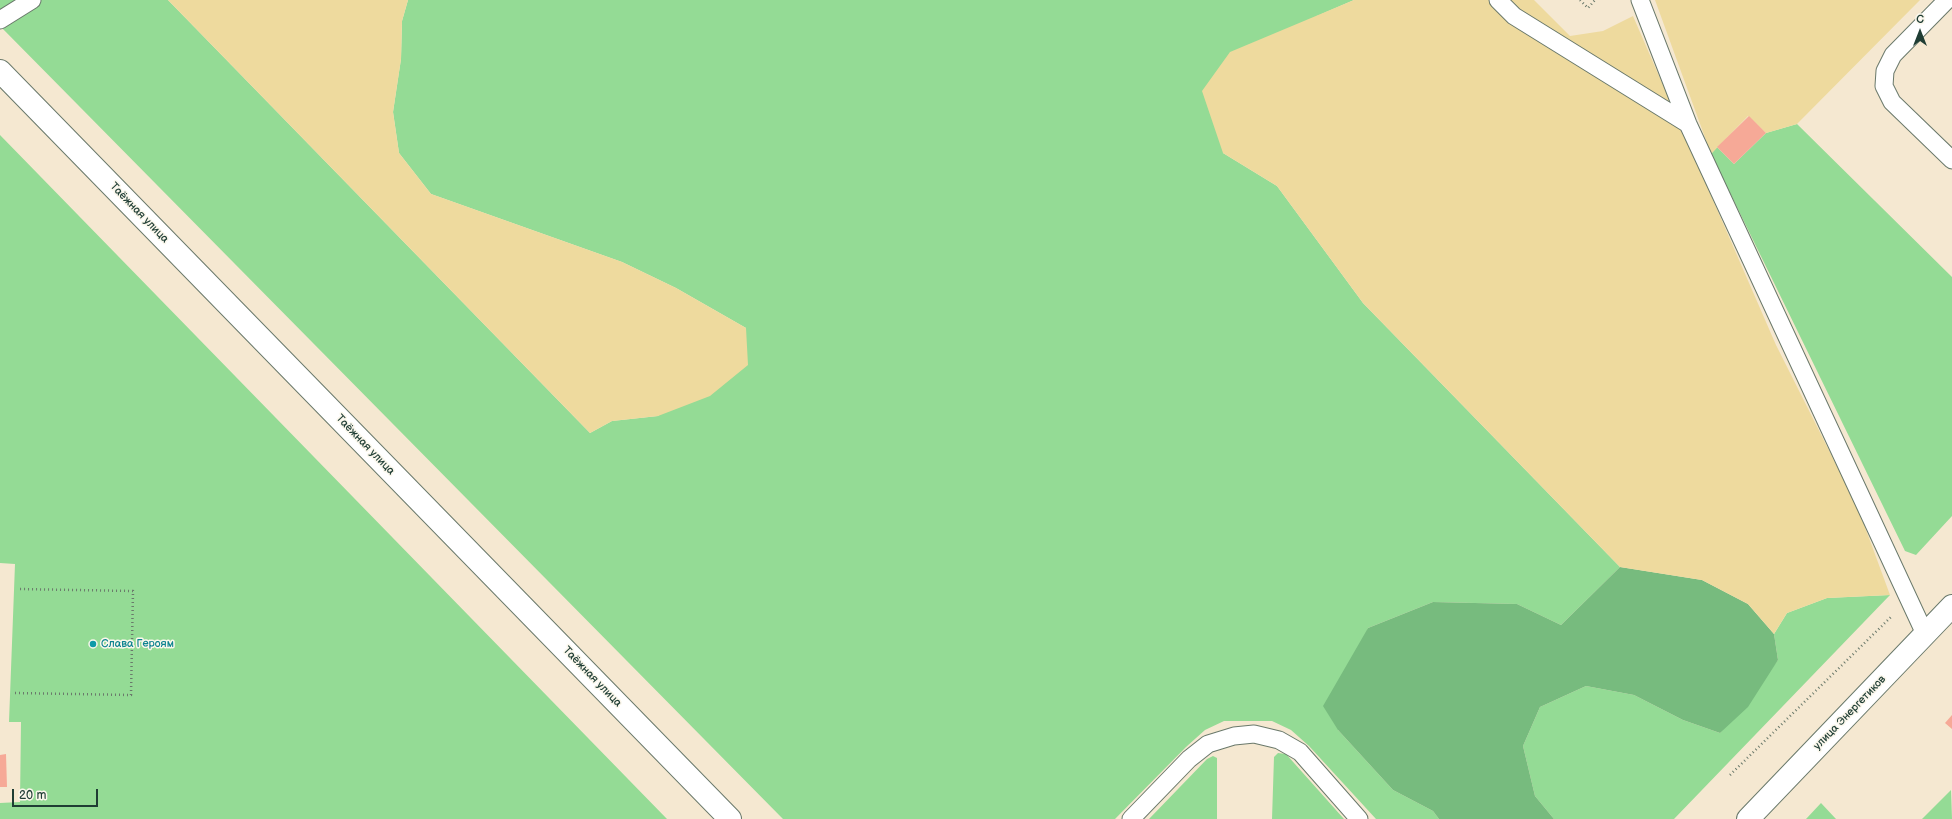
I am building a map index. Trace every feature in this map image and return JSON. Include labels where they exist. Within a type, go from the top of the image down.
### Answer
[{"type":"street","name":"Таёжная улица","points":[[0,71],[730,819]]},
{"type":"street","name":"улица Энергетиков","points":[[1749,818],[1952,606]]},
{"type":"lane","points":[[0,20],[32,0]]},
{"type":"lane","points":[[1498,0],[1514,16],[1688,124]]},
{"type":"lane","points":[[1640,0],[1688,124],[1803,374],[1910,598],[1925,634]]},
{"type":"lane","points":[[1946,0],[1893,56],[1885,71],[1884,86],[1892,102],[1952,160]]},
{"type":"lane","points":[[1131,819],[1189,759],[1208,744],[1234,736],[1254,734],[1279,740],[1300,752],[1359,819]]},
{"type":"path","points":[[1580,0],[1588,8],[1595,0]]},
{"type":"path","points":[[15,693],[131,695],[133,591],[18,589]]},
{"type":"path","points":[[1730,775],[1910,598]]},
{"type":"green space","points":[[0,0],[168,0],[590,433],[612,421],[658,416],[746,328],[676,288],[622,262],[431,194],[399,153],[393,112],[401,59],[402,21],[408,0],[1354,0],[1317,16],[1223,153],[1277,186],[1363,303],[1620,567],[1561,625],[1517,604],[1433,602],[1368,628],[1338,730],[1393,790],[1433,811],[1439,819],[1376,819],[1309,746],[1291,730],[1272,721],[1224,721],[1205,730],[1186,747],[1115,819],[783,819],[0,26]]},
{"type":"green space","points":[[1797,124],[1952,277],[1952,516],[1916,555],[1905,551],[1711,154],[1717,147],[1734,164],[1766,133]]},
{"type":"green space","points":[[0,135],[667,819],[0,819],[0,803],[20,802],[21,722],[9,722],[15,564],[0,563]]},
{"type":"green space","points":[[1620,567],[1702,580],[1748,604],[1774,634],[1778,660],[1748,707],[1720,733],[1683,720],[1634,695],[1586,686],[1540,707],[1523,746],[1535,796],[1554,819],[1439,819],[1433,811],[1393,790],[1338,730],[1323,706],[1368,628],[1433,602],[1517,604],[1561,625]]},
{"type":"green space","points":[[1890,595],[1674,819],[1554,819],[1535,796],[1523,746],[1540,707],[1586,686],[1634,695],[1683,720],[1720,733],[1778,660],[1774,634],[1787,613],[1827,598]]},
{"type":"green space","points":[[1278,753],[1286,754],[1344,819],[1272,819],[1274,757]]},
{"type":"green space","points":[[1213,756],[1217,758],[1217,819],[1149,819],[1207,759]]},
{"type":"green space","points":[[1951,790],[1952,819],[1922,819]]},
{"type":"green space","points":[[1821,803],[1836,819],[1806,819]]},
{"type":"sand","points":[[168,0],[408,0],[402,21],[401,59],[393,112],[399,153],[431,194],[622,262],[676,288],[746,328],[748,365],[710,396],[658,416],[612,421],[590,433]]},
{"type":"sand","points":[[1354,0],[1534,0],[1570,36],[1603,31],[1633,16],[1776,345],[1858,508],[1890,595],[1827,598],[1787,613],[1774,634],[1748,604],[1702,580],[1620,567],[1363,303],[1277,186],[1223,153],[1202,91],[1230,52]]},
{"type":"sand","points":[[1655,0],[1920,0],[1797,124],[1766,133],[1748,116],[1711,154]]},
{"type":"building","points":[[1749,116],[1766,133],[1734,164],[1717,147]]},
{"type":"building","points":[[1952,715],[1952,729],[1945,723]]},
{"type":"building","points":[[6,754],[7,787],[0,787],[0,755]]},
{"type":"place","name":"Слава Героям","points":[[93,644]]}]
